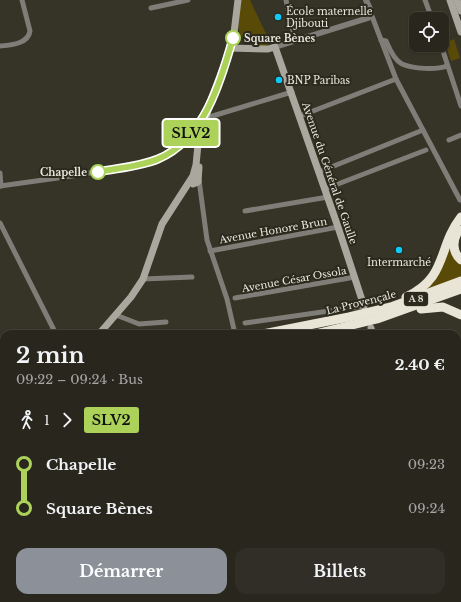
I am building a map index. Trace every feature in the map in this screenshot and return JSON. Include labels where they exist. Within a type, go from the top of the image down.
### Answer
[{"type":"highway","points":[[367,309],[413,294],[431,280],[438,269],[452,231],[461,217]]},
{"type":"highway","points":[[461,227],[456,236],[454,247],[457,256],[461,260]]},
{"type":"highway","name":"La Provençale","points":[[280,330],[418,298],[461,281]]},
{"type":"highway","name":"La Provençale","points":[[332,330],[377,319],[461,289]]},
{"type":"highway","points":[[377,319],[438,307],[449,309],[461,315]]},
{"type":"main road","points":[[195,181],[200,124],[210,102],[230,48],[234,33],[238,0]]},
{"type":"main road","points":[[450,0],[461,32]]},
{"type":"main road","points":[[457,0],[461,11]]},
{"type":"main road","points":[[230,48],[268,49],[275,47]]},
{"type":"main road","name":"Avenue du Général de Gaulle","points":[[275,47],[367,309]]},
{"type":"main road","points":[[103,330],[143,280],[162,224],[186,190],[195,181],[203,132],[210,102]]},
{"type":"street","points":[[0,46],[23,41],[30,35],[22,0]]},
{"type":"street","points":[[151,8],[188,0]]},
{"type":"street","points":[[286,0],[294,40]]},
{"type":"street","points":[[366,0],[396,79],[460,200]]},
{"type":"street","points":[[425,0],[429,12]]},
{"type":"street","points":[[368,18],[370,11]]},
{"type":"street","points":[[275,47],[368,18]]},
{"type":"street","points":[[368,18],[375,23]]},
{"type":"street","points":[[381,40],[386,41],[389,50],[402,64],[432,70],[447,66]]},
{"type":"street","points":[[443,52],[461,106]]},
{"type":"street","points":[[300,116],[396,79]]},
{"type":"street","points":[[0,173],[0,187],[79,175],[153,161],[177,148],[206,118],[292,92]]},
{"type":"street","points":[[200,124],[203,132]]},
{"type":"street","points":[[319,172],[423,130]]},
{"type":"street","points":[[449,140],[461,135]]},
{"type":"street","points":[[245,211],[327,193],[426,150]]},
{"type":"street","points":[[195,181],[201,197],[210,251],[226,295],[234,330]]},
{"type":"street","points":[[0,223],[54,330]]},
{"type":"street","name":"Avenue Honore Brun","points":[[210,251],[338,227]]},
{"type":"street","points":[[143,280],[192,277]]},
{"type":"street","name":"Avenue César Ossola","points":[[235,298],[355,277]]},
{"type":"street","points":[[245,323],[367,309]]},
{"type":"street","points":[[116,315],[139,324],[166,322]]},
{"type":"shaded area","name":"Square Bènes","points":[[241,0],[250,0],[269,40],[269,44],[263,46],[254,44],[247,41],[239,32],[238,20]]},
{"type":"shaded area","points":[[454,39],[460,58],[451,61],[448,52],[449,41]]},
{"type":"shaded area","points":[[455,231],[461,263],[461,277],[422,292]]},
{"type":"bus line","name":"SLV2","points":[[98,172],[153,161],[164,157],[177,148],[200,124],[225,63],[233,38]]},
{"type":"place","name":"École maternelle Djibouti","points":[[278,17]]},
{"type":"place","name":"Square Bènes","points":[[233,38]]},
{"type":"place","name":"BNP Paribas","points":[[279,80]]},
{"type":"place","name":"Chapelle","points":[[98,172]]},
{"type":"place","name":"Intermarché","points":[[399,250]]}]
